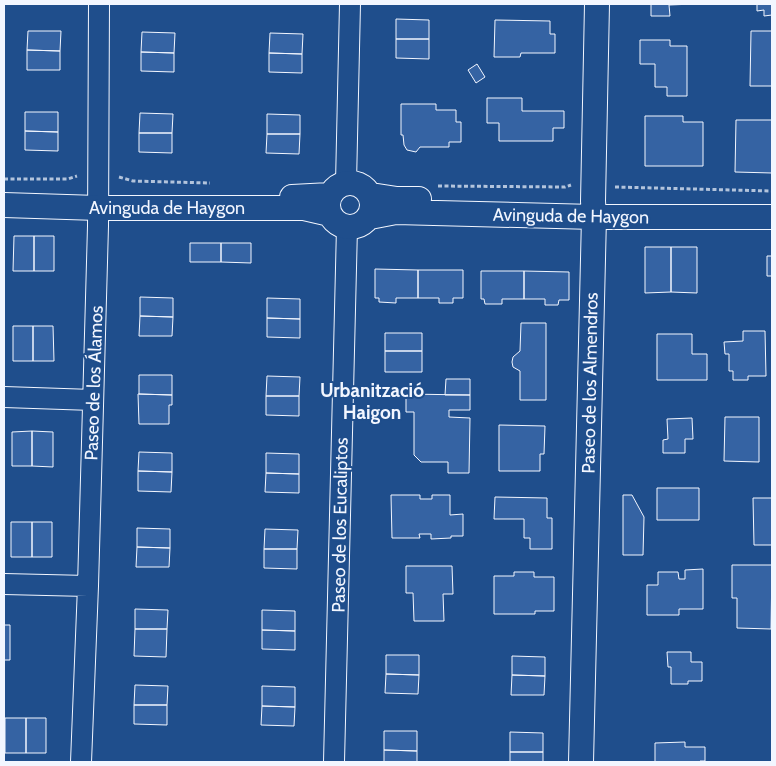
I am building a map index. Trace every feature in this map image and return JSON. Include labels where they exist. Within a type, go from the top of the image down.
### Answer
[{"type":"street","name":"Paseo de los Álamos","points":[[81,762],[88,586],[98,200],[99,4]]},
{"type":"street","name":"Paseo de los Eucaliptos","points":[[334,762],[338,205],[350,4]]},
{"type":"street","name":"Paseo de los Almendros","points":[[581,762],[597,4]]},
{"type":"street","name":"Avinguda de Haygon","points":[[4,192],[98,200],[304,208],[338,205],[358,183],[368,190],[370,206],[365,222],[354,228],[338,205]]},
{"type":"street","name":"Avinguda de Haygon","points":[[4,205],[98,200]]},
{"type":"street","name":"Avinguda de Haygon","points":[[370,206],[396,212],[772,204]]},
{"type":"street","name":"Avinguda de Haygon","points":[[594,209],[772,217]]},
{"type":"street","points":[[4,398],[93,400]]},
{"type":"street","points":[[4,584],[88,586]]},
{"type":"building","points":[[651,4],[694,4],[669,5],[670,16],[651,16]]},
{"type":"building","points":[[757,4],[772,4],[772,15],[764,16],[764,10],[757,11]]},
{"type":"building","points":[[396,19],[429,20],[429,39],[396,39]]},
{"type":"building","points":[[495,20],[550,21],[550,34],[555,34],[555,53],[521,53],[520,57],[494,57]]},
{"type":"building","points":[[28,31],[61,31],[60,51],[27,50]]},
{"type":"building","points":[[751,31],[772,31],[772,86],[750,86]]},
{"type":"building","points":[[142,32],[175,33],[174,53],[141,52]]},
{"type":"building","points":[[270,33],[303,34],[302,54],[269,53]]},
{"type":"building","points":[[396,39],[429,39],[429,59],[396,58]]},
{"type":"building","points":[[640,40],[670,40],[670,46],[687,46],[687,96],[667,96],[667,87],[655,87],[655,64],[640,64]]},
{"type":"building","points":[[27,50],[60,51],[60,70],[27,70]]},
{"type":"building","points":[[141,52],[174,53],[174,72],[141,71]]},
{"type":"building","points":[[269,53],[302,54],[302,73],[269,72]]},
{"type":"building","points":[[477,64],[485,77],[476,83],[468,70]]},
{"type":"building","points":[[487,98],[522,98],[522,111],[564,111],[564,128],[553,128],[553,141],[499,141],[499,123],[487,123]]},
{"type":"building","points":[[401,104],[436,104],[436,110],[456,110],[456,122],[461,122],[461,142],[449,142],[449,147],[420,147],[416,152],[407,150],[404,145],[403,135],[401,135]]},
{"type":"building","points":[[25,112],[58,112],[58,132],[25,131]]},
{"type":"building","points":[[140,113],[173,114],[172,133],[139,133]]},
{"type":"building","points":[[267,114],[300,115],[300,134],[267,134]]},
{"type":"building","points":[[645,116],[683,116],[683,122],[703,122],[703,166],[645,166]]},
{"type":"building","points":[[736,120],[772,120],[772,173],[735,172]]},
{"type":"building","points":[[25,131],[58,132],[58,151],[25,150]]},
{"type":"building","points":[[139,133],[172,133],[172,153],[139,152]]},
{"type":"building","points":[[267,134],[300,134],[299,154],[266,153]]},
{"type":"building","points":[[14,236],[34,236],[34,271],[13,271]]},
{"type":"building","points":[[34,236],[54,236],[54,271],[34,271]]},
{"type":"building","points":[[190,243],[221,243],[221,262],[190,262]]},
{"type":"building","points":[[221,243],[251,243],[251,263],[221,262]]},
{"type":"building","points":[[645,247],[671,247],[671,292],[645,293]]},
{"type":"building","points":[[671,247],[697,247],[697,293],[671,292]]},
{"type":"building","points":[[767,256],[772,256],[772,276],[767,276]]},
{"type":"building","points":[[375,269],[418,270],[418,298],[396,298],[396,303],[379,302],[379,298],[375,298]]},
{"type":"building","points":[[418,270],[463,270],[463,298],[453,298],[453,303],[439,303],[439,298],[418,298]]},
{"type":"building","points":[[481,271],[524,271],[524,299],[502,299],[502,304],[485,304],[484,299],[481,299]]},
{"type":"building","points":[[524,271],[569,272],[569,300],[559,300],[558,305],[545,305],[545,299],[524,299]]},
{"type":"building","points":[[140,297],[173,298],[173,317],[140,316]]},
{"type":"building","points":[[267,298],[300,299],[300,319],[267,318]]},
{"type":"building","points":[[140,316],[173,317],[172,336],[139,336]]},
{"type":"building","points":[[267,318],[300,319],[300,338],[267,337]]},
{"type":"building","points":[[521,323],[546,323],[546,400],[520,400],[520,371],[513,367],[512,362],[513,357],[520,351]]},
{"type":"building","points":[[13,326],[33,326],[33,361],[13,361]]},
{"type":"building","points":[[33,326],[53,326],[54,361],[33,361]]},
{"type":"building","points":[[743,331],[765,331],[766,376],[748,376],[748,380],[733,380],[733,371],[729,371],[729,354],[725,354],[724,342],[743,341]]},
{"type":"building","points":[[385,333],[422,333],[422,351],[385,351]]},
{"type":"building","points":[[657,334],[692,334],[692,354],[707,354],[707,380],[657,380]]},
{"type":"building","points":[[385,351],[422,351],[422,372],[385,372]]},
{"type":"building","points":[[139,375],[172,375],[172,395],[139,394]]},
{"type":"building","points":[[267,376],[300,377],[299,396],[266,396]]},
{"type":"building","points":[[446,379],[470,379],[470,395],[445,395]]},
{"type":"building","points":[[138,394],[172,395],[172,405],[169,405],[169,424],[139,424]]},
{"type":"building","points":[[406,394],[470,395],[470,410],[449,410],[449,417],[470,418],[469,473],[448,473],[448,462],[421,462],[414,455],[414,412],[406,412]]},
{"type":"building","points":[[266,396],[299,396],[299,416],[266,415]]},
{"type":"building","points":[[725,417],[759,417],[759,462],[724,461]]},
{"type":"building","points":[[692,418],[693,439],[685,439],[685,453],[663,453],[663,440],[668,439],[667,419]]},
{"type":"building","points":[[499,425],[545,426],[544,454],[540,454],[540,471],[499,471]]},
{"type":"building","points":[[32,431],[32,466],[12,466],[12,432]]},
{"type":"building","points":[[32,431],[53,432],[53,467],[32,466]]},
{"type":"building","points":[[139,452],[172,453],[172,472],[138,471]]},
{"type":"building","points":[[266,453],[299,454],[299,474],[266,473]]},
{"type":"building","points":[[138,471],[172,472],[171,492],[138,491]]},
{"type":"building","points":[[266,473],[299,474],[299,493],[265,492]]},
{"type":"building","points":[[657,488],[699,488],[699,520],[657,520]]},
{"type":"building","points":[[391,495],[420,495],[420,499],[432,499],[432,495],[450,495],[450,515],[463,514],[463,536],[431,539],[431,534],[419,534],[420,538],[392,538]]},
{"type":"building","points":[[623,495],[632,495],[644,517],[643,555],[623,555]]},
{"type":"building","points":[[495,497],[547,498],[547,518],[552,518],[552,549],[530,549],[530,538],[524,538],[524,519],[494,519]]},
{"type":"building","points":[[753,498],[772,498],[772,545],[754,545]]},
{"type":"building","points":[[11,522],[32,522],[32,557],[11,557]]},
{"type":"building","points":[[32,522],[52,522],[52,557],[32,557]]},
{"type":"building","points":[[137,528],[170,529],[170,548],[137,547]]},
{"type":"building","points":[[265,529],[298,530],[297,549],[264,549]]},
{"type":"building","points":[[137,547],[170,548],[169,567],[136,567]]},
{"type":"building","points":[[264,549],[297,549],[297,569],[264,568]]},
{"type":"building","points":[[732,565],[772,565],[771,629],[737,628],[737,598],[732,598]]},
{"type":"building","points":[[406,566],[452,566],[453,594],[443,594],[444,621],[414,621],[413,593],[406,593]]},
{"type":"building","points":[[703,569],[703,609],[679,609],[679,615],[647,615],[647,585],[658,585],[658,572],[678,572],[679,579],[685,579],[685,570]]},
{"type":"building","points":[[514,572],[534,572],[534,577],[554,577],[554,611],[535,611],[535,614],[494,614],[494,576],[514,576]]},
{"type":"building","points":[[135,609],[168,610],[167,629],[135,629]]},
{"type":"building","points":[[262,610],[295,611],[295,631],[262,630]]},
{"type":"building","points":[[4,625],[10,625],[10,660],[4,660]]},
{"type":"building","points":[[135,629],[167,629],[166,657],[134,656]]},
{"type":"building","points":[[262,630],[295,631],[295,650],[262,649]]},
{"type":"building","points":[[667,652],[691,652],[691,662],[702,662],[702,681],[688,681],[688,684],[671,684],[671,667],[668,667]]},
{"type":"building","points":[[386,655],[419,655],[419,675],[386,674]]},
{"type":"building","points":[[512,656],[545,657],[545,676],[512,675]]},
{"type":"building","points":[[386,674],[419,675],[418,694],[385,693]]},
{"type":"building","points":[[512,675],[545,676],[544,695],[511,695]]},
{"type":"building","points":[[135,685],[168,686],[167,705],[134,705]]},
{"type":"building","points":[[262,686],[295,687],[295,707],[262,706]]},
{"type":"building","points":[[134,705],[167,705],[167,725],[134,724]]},
{"type":"building","points":[[262,706],[295,707],[294,726],[261,725]]},
{"type":"building","points":[[5,718],[26,718],[26,753],[5,753]]},
{"type":"building","points":[[26,718],[46,718],[46,753],[26,753]]},
{"type":"building","points":[[384,731],[417,731],[417,751],[384,750]]},
{"type":"building","points":[[510,732],[543,733],[543,752],[510,752]]},
{"type":"building","points":[[685,742],[685,747],[705,747],[705,761],[655,762],[655,743]]},
{"type":"building","points":[[384,750],[417,751],[417,762],[384,762]]},
{"type":"building","points":[[510,752],[543,752],[543,762],[510,762]]},
{"type":"district","name":"Urbanització Haigon","points":[[372,401]]}]
